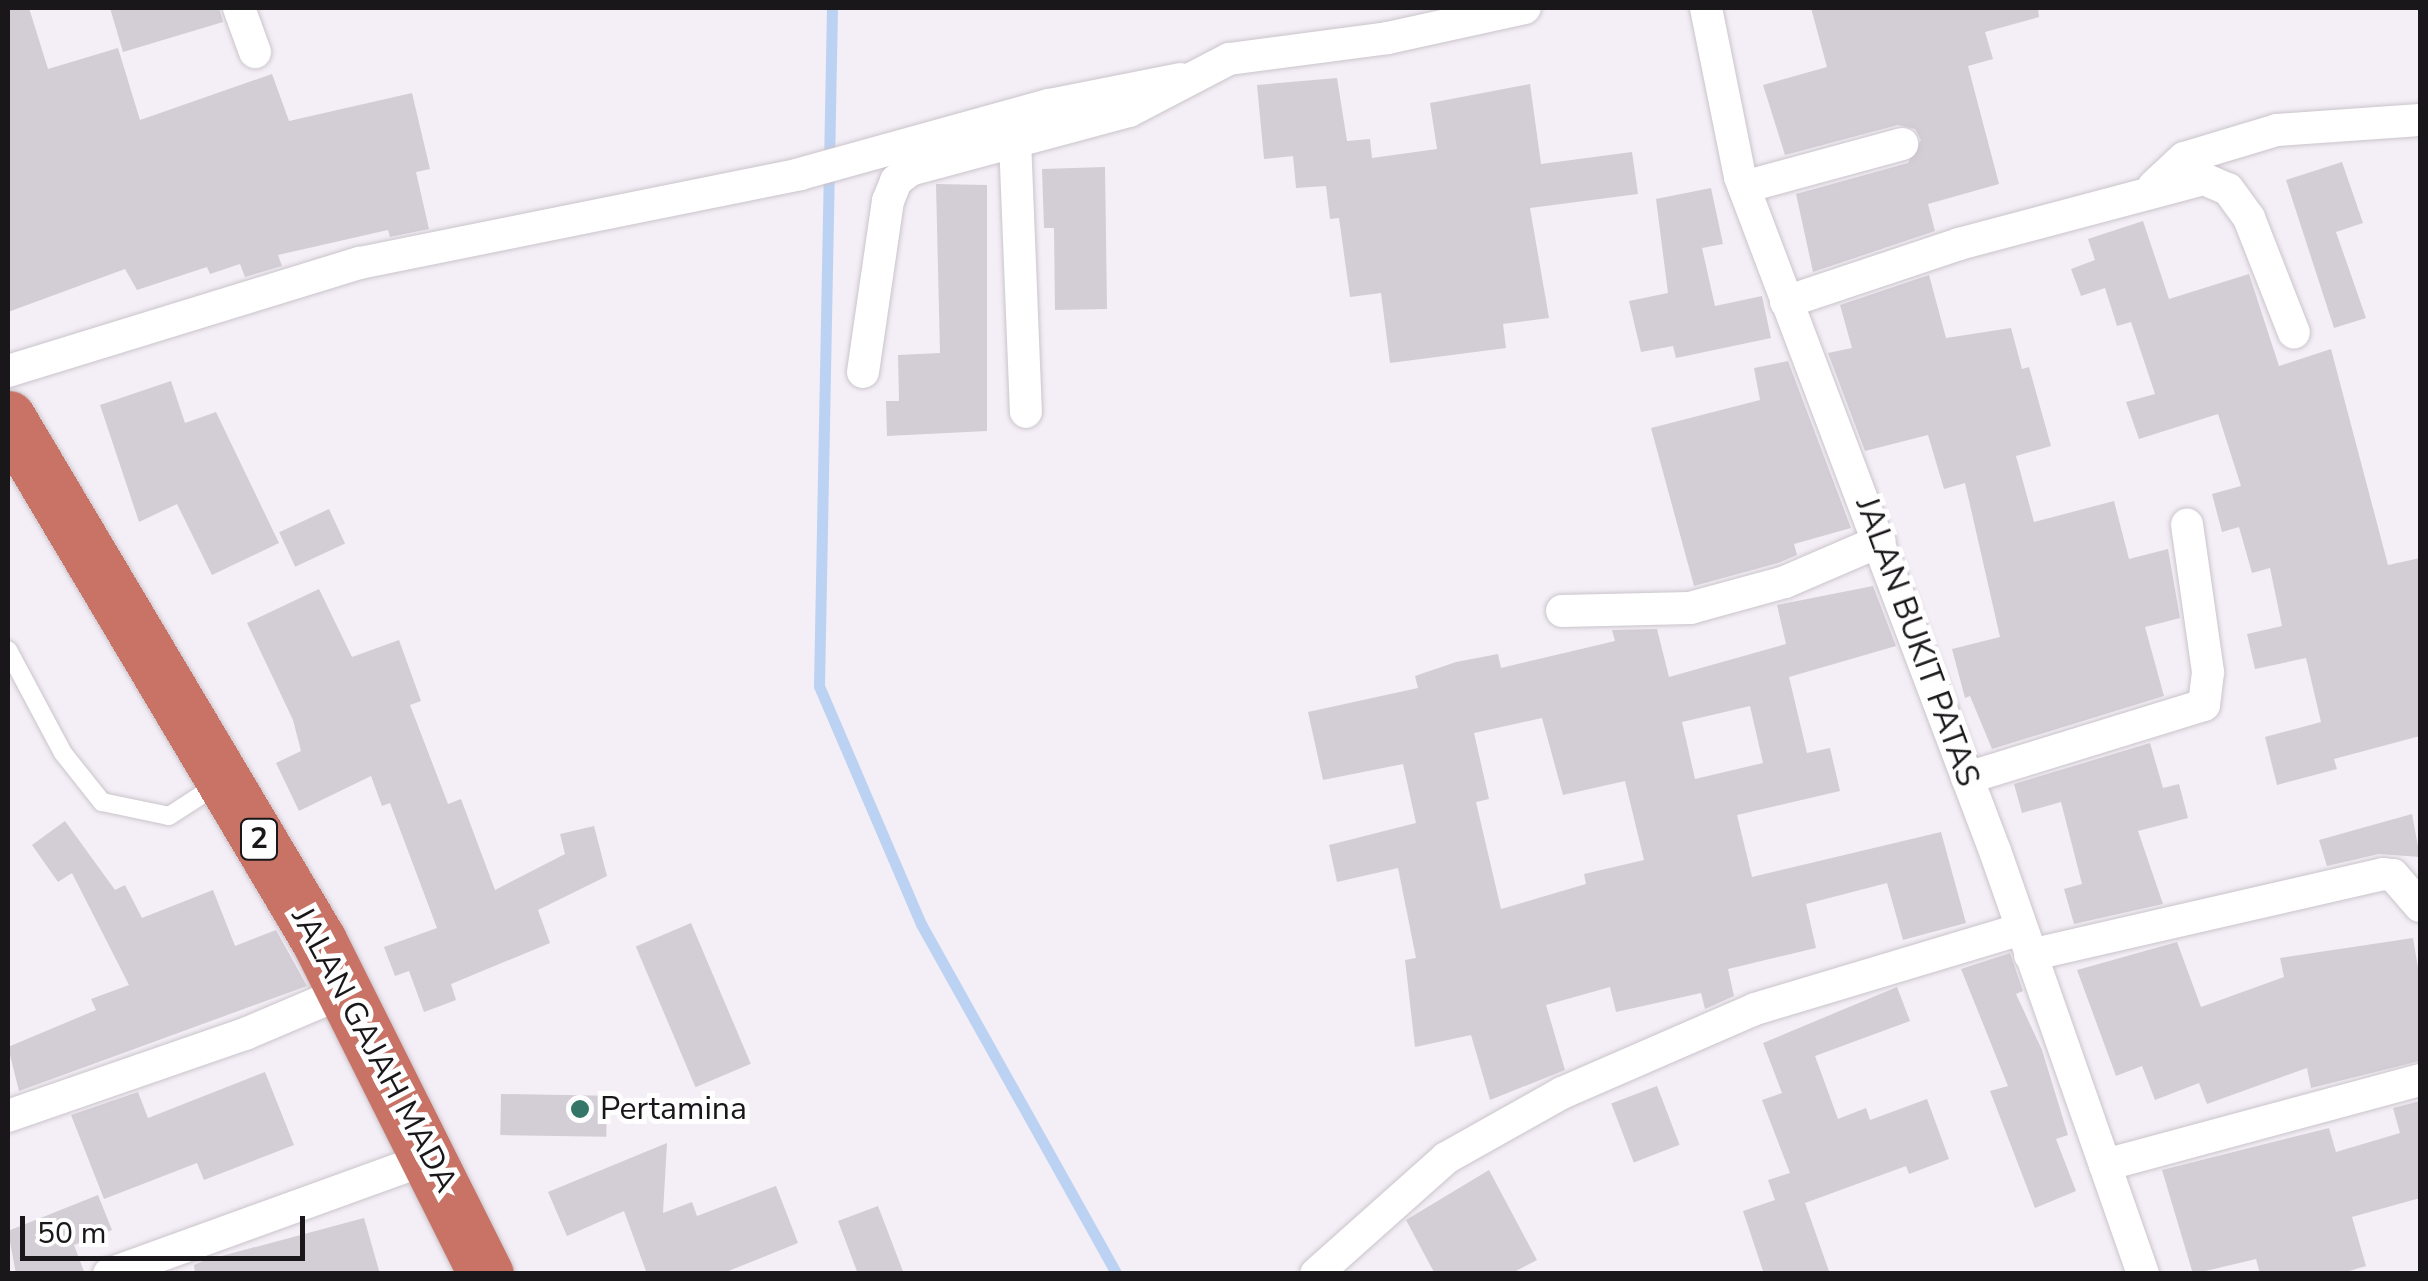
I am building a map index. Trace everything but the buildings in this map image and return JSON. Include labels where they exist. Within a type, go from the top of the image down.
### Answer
[{"type":"highway","name":"JALAN GAJAH MADA","points":[[8,409],[226,778],[432,1158],[486,1274]]},
{"type":"street","points":[[239,8],[256,52]]},
{"type":"street","points":[[863,372],[896,181],[910,170],[1129,112],[1180,80],[1229,59],[1388,38],[1525,8]]},
{"type":"street","name":"JALAN BUKIT PATAS","points":[[1706,8],[1744,188],[1968,778],[2143,1274]]},
{"type":"street","points":[[8,409],[360,263],[800,174],[1048,105],[1180,80]]},
{"type":"street","points":[[2152,190],[2184,158],[2262,134],[2420,120]]},
{"type":"street","points":[[1015,140],[1026,412]]},
{"type":"street","points":[[1744,188],[1902,144]]},
{"type":"street","points":[[1786,302],[2194,179],[2228,189],[2258,237],[2294,332]]},
{"type":"street","points":[[1968,778],[2204,705],[2208,672],[2186,524]]},
{"type":"street","points":[[1562,611],[1690,608],[1785,582],[1880,541]]},
{"type":"street","points":[[1316,1274],[1446,1158],[1562,1093],[1755,1009],[2026,942],[2383,874],[2393,875],[2420,906]]},
{"type":"street","points":[[8,1116],[245,1034],[344,992]]},
{"type":"street","points":[[2104,1165],[2420,1080]]},
{"type":"street","points":[[108,1274],[432,1158]]},
{"type":"lane","points":[[8,650],[63,754],[102,802],[169,816],[226,778]]},
{"type":"waterway","points":[[832,8],[819,686],[921,924],[1117,1274]]},
{"type":"place","name":"Pertamina","points":[[580,1109]]}]
